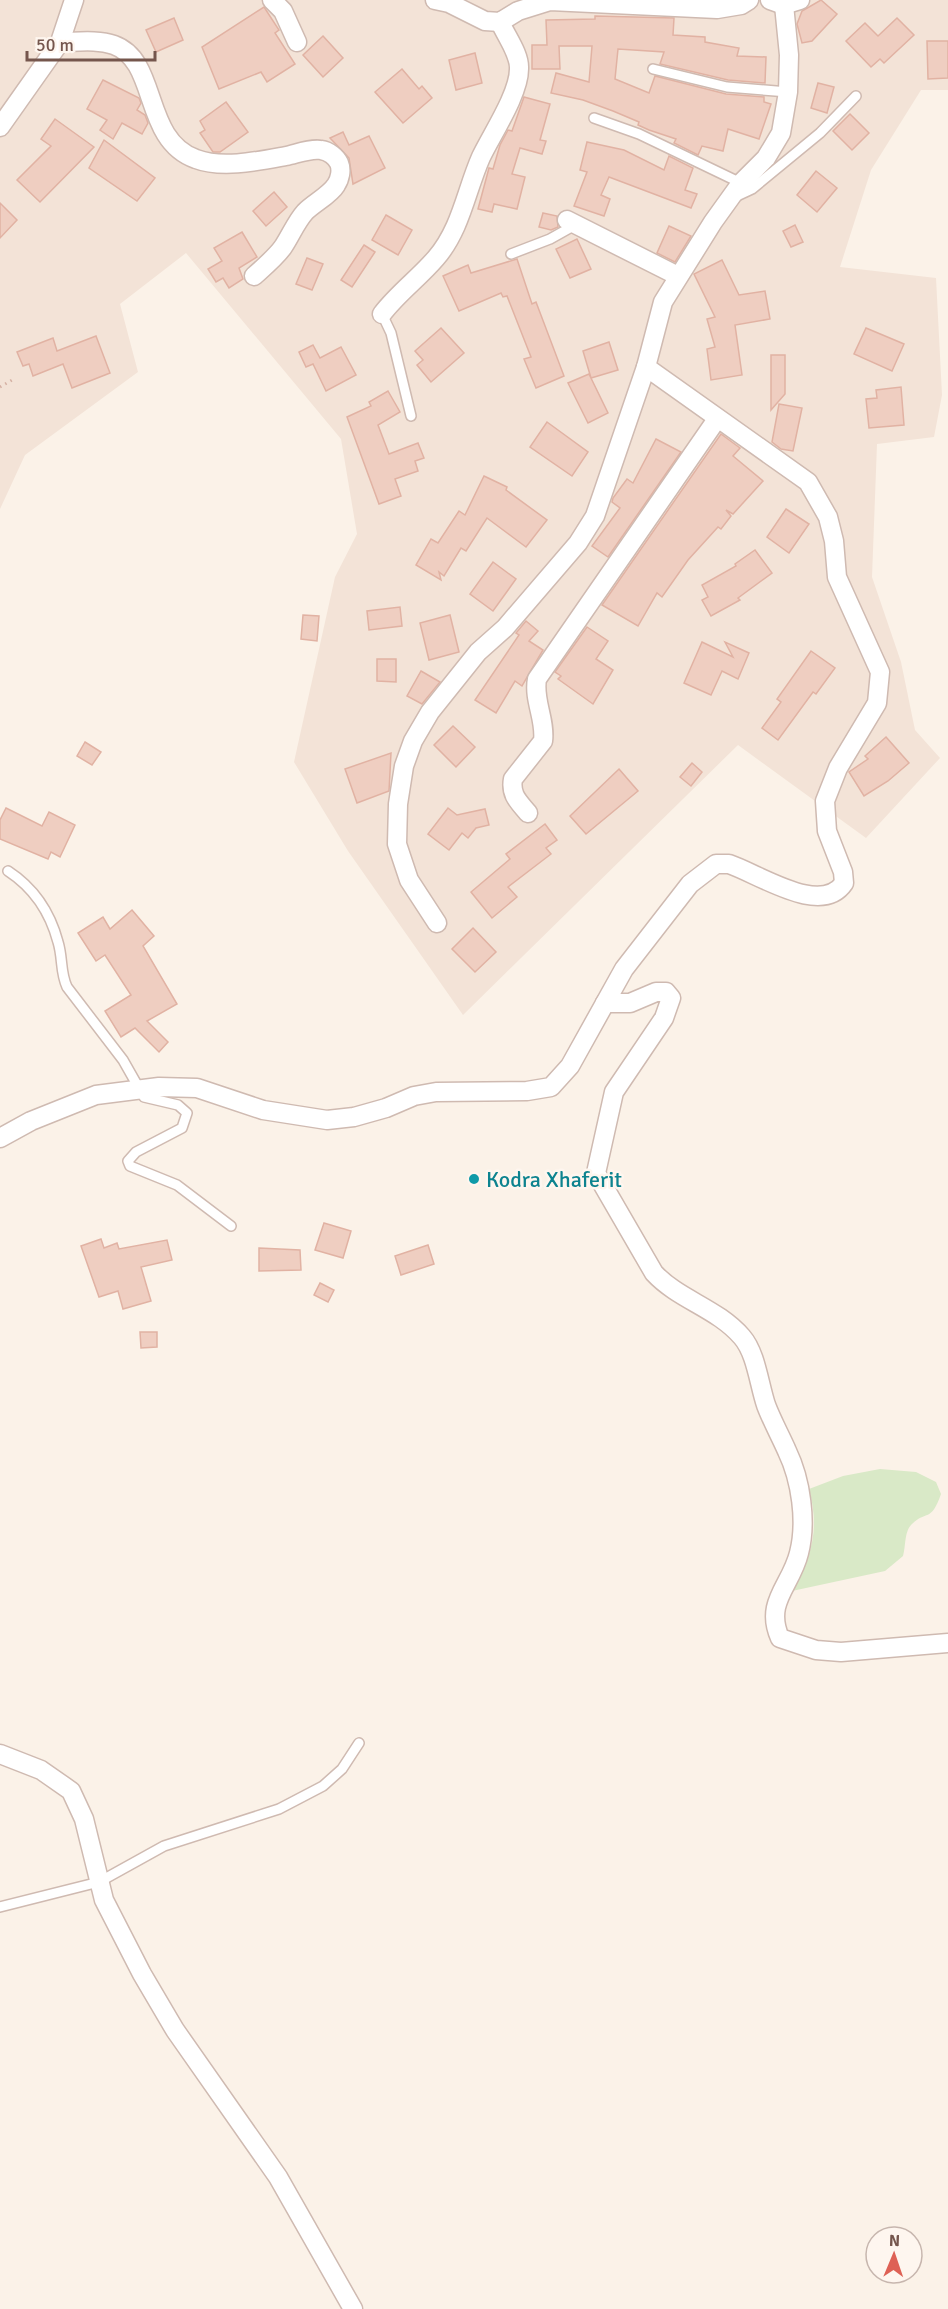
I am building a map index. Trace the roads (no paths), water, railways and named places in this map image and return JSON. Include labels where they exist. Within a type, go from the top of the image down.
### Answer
[{"type":"street","points":[[0,128],[60,42],[74,0]]},
{"type":"street","points":[[272,0],[283,11],[297,42]]},
{"type":"street","points":[[435,0],[449,3],[485,21],[500,22],[518,11],[550,2],[717,9],[741,5],[749,0]]},
{"type":"street","points":[[437,923],[409,880],[397,844],[398,804],[404,766],[413,741],[430,712],[478,652],[506,628],[578,543],[589,525],[646,367],[663,302],[729,200],[741,183],[766,158],[781,134],[788,92],[789,55],[785,2]]},
{"type":"street","points":[[382,314],[398,294],[437,257],[454,230],[480,161],[514,90],[520,70],[518,59],[500,22]]},
{"type":"street","points":[[60,42],[103,42],[117,46],[130,56],[145,79],[156,118],[167,136],[180,150],[193,159],[208,163],[260,161],[320,149],[331,153],[341,173],[336,186],[304,213],[282,249],[254,276]]},
{"type":"street","points":[[571,222],[678,276]]},
{"type":"street","points":[[0,1138],[31,1121],[96,1095],[141,1089],[179,1086],[197,1088],[263,1110],[327,1120],[354,1117],[386,1108],[414,1096],[436,1092],[538,1091],[551,1087],[570,1066],[624,969],[690,884],[716,864],[729,864],[748,870],[807,896],[830,897],[844,884],[843,872],[827,831],[825,801],[838,768],[877,703],[880,672],[837,577],[834,541],[819,499],[808,482],[646,367]]},
{"type":"street","points":[[528,813],[514,797],[512,787],[513,779],[543,741],[544,733],[535,689],[537,680],[717,419]]},
{"type":"street","points":[[604,1003],[630,1003],[656,992],[666,992],[671,998],[664,1018],[614,1092],[596,1173],[654,1273],[666,1285],[712,1310],[747,1344],[776,1432],[788,1451],[801,1506],[802,1532],[799,1555],[774,1610],[774,1626],[780,1638],[816,1650],[841,1652],[948,1643]]},
{"type":"street","points":[[0,1754],[41,1770],[71,1791],[84,1819],[99,1882],[113,1918],[158,2003],[278,2177],[353,2309]]},
{"type":"lane","points":[[653,69],[727,87],[788,92]]},
{"type":"lane","points":[[729,200],[752,189],[820,134],[856,96]]},
{"type":"lane","points":[[594,118],[639,134],[741,183]]},
{"type":"lane","points":[[511,254],[550,239],[571,222]]},
{"type":"lane","points":[[382,314],[391,333],[411,416]]},
{"type":"lane","points":[[8,871],[26,882],[40,900],[58,942],[61,975],[67,987],[123,1060],[144,1097],[178,1105],[187,1113],[182,1128],[136,1152],[129,1161],[130,1167],[177,1185],[231,1226]]},
{"type":"lane","points":[[0,1907],[99,1882],[164,1846],[255,1819],[302,1798],[323,1786],[342,1769],[359,1743]]},
{"type":"place","name":"Kodra Xhaferit","points":[[474,1179]]}]
